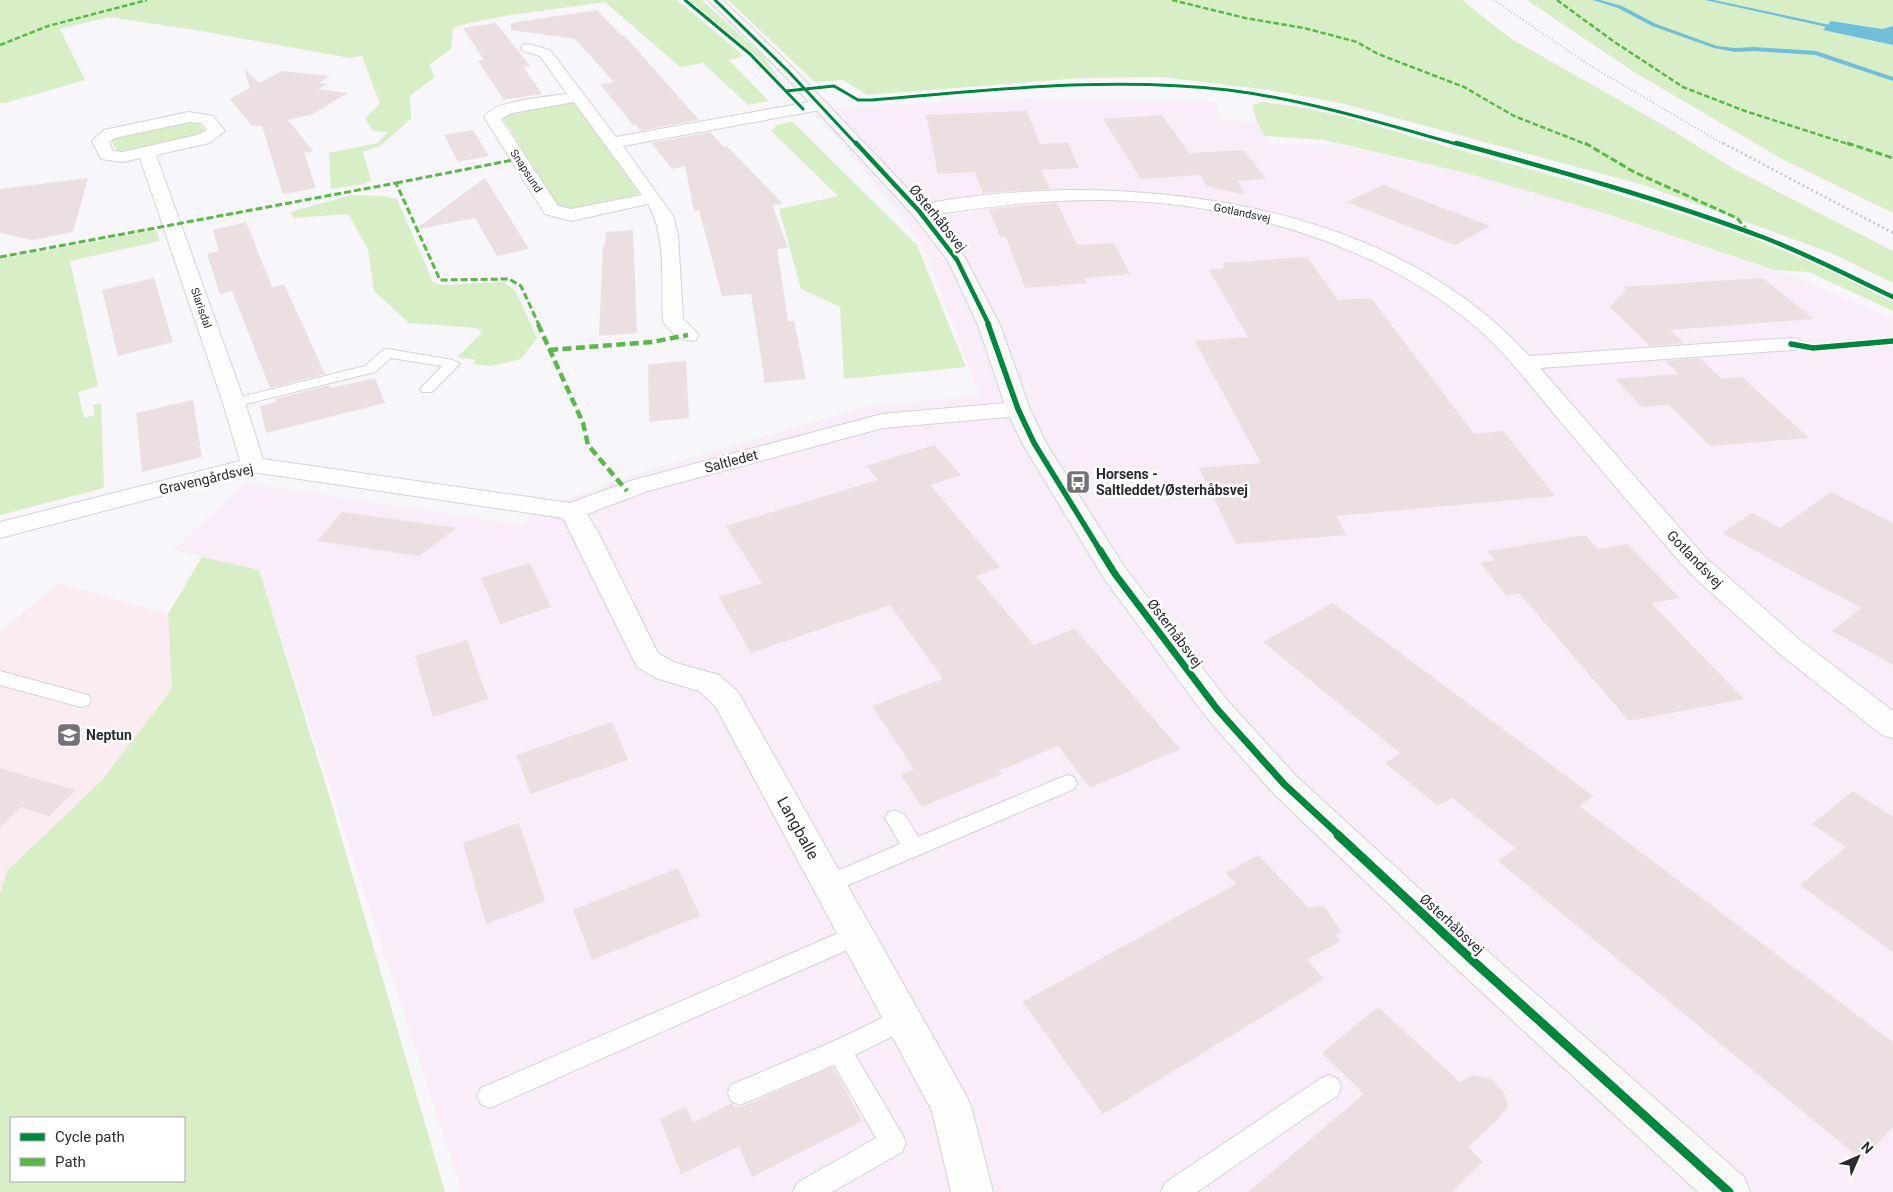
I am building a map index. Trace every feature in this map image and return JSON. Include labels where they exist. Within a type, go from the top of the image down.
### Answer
[{"type":"street","name":"Østerhåbsvej","points":[[715,0],[788,71],[919,211],[956,260],[971,286],[988,325],[1018,409],[1034,444],[1115,574],[1217,709],[1284,784],[1471,959],[1729,1192]]},
{"type":"street","points":[[528,48],[545,53],[576,97],[613,143],[664,216],[669,235],[673,321],[688,335]]},
{"type":"street","name":"Snapsund","points":[[576,97],[507,109],[492,117],[551,210],[570,215],[653,198]]},
{"type":"street","points":[[613,143],[820,105]]},
{"type":"street","points":[[189,118],[207,119],[217,131],[203,139],[146,152],[124,157],[107,155],[100,141],[110,134],[189,118]]},
{"type":"street","name":"Slarisdal","points":[[146,152],[234,403],[253,465]]},
{"type":"street","name":"Gotlandsvej","points":[[919,211],[1002,200],[1068,194],[1141,197],[1198,204],[1260,216],[1321,233],[1384,258],[1437,287],[1487,326],[1523,363],[1693,560],[1815,669],[1893,727]]},
{"type":"street","points":[[1523,363],[1792,344]]},
{"type":"street","name":"Saltledet","points":[[446,492],[572,510],[639,486],[882,421],[1018,409]]},
{"type":"street","name":"Gravengårdsvej","points":[[0,530],[253,465],[446,492]]},
{"type":"street","name":"Langballe","points":[[572,510],[585,532],[647,660],[666,671],[709,683],[727,700],[951,1106],[972,1192]]},
{"type":"lane","points":[[234,403],[370,369],[388,353],[453,364],[427,388]]},
{"type":"lane","points":[[0,678],[82,700]]},
{"type":"lane","points":[[829,884],[1067,783]]},
{"type":"lane","points":[[895,818],[914,848]]},
{"type":"lane","points":[[490,1096],[857,935]]},
{"type":"lane","points":[[740,1093],[903,1019]]},
{"type":"lane","points":[[806,1192],[893,1143],[838,1050]]},
{"type":"lane","points":[[1174,1192],[1329,1087]]},
{"type":"shaded area","points":[[1027,98],[1216,102],[1219,120],[1257,122],[1270,144],[1338,145],[1466,173],[1604,213],[1795,277],[1893,319],[1893,1192],[462,1192],[259,570],[173,550],[245,483],[523,525],[531,512],[639,473],[868,406],[980,396],[922,244],[842,143],[815,115],[840,107]]},
{"type":"shaded area","name":"Neptun","points":[[59,583],[168,614],[172,689],[102,780],[7,871],[0,894],[0,627],[4,628]]},
{"type":"green space","points":[[0,0],[677,0],[744,56],[729,60],[769,101],[748,105],[703,63],[680,67],[605,2],[505,16],[465,24],[453,28],[451,49],[429,65],[435,77],[410,96],[411,119],[380,146],[363,152],[371,180],[364,184],[331,189],[329,153],[377,143],[388,132],[373,131],[365,118],[380,104],[362,56],[350,58],[201,31],[109,17],[60,29],[85,80],[0,103]]},
{"type":"green space","points":[[688,0],[702,0],[763,56],[785,87],[756,56]]},
{"type":"green space","points":[[728,0],[1462,0],[1510,38],[1670,129],[1736,170],[1893,251],[1893,283],[1829,252],[1643,185],[1345,104],[1269,90],[1161,77],[1081,78],[867,95],[843,80],[815,82]]},
{"type":"green space","points":[[1527,0],[1893,0],[1893,26],[1882,29],[1831,21],[1824,30],[1893,45],[1893,213],[1782,159],[1634,72]]},
{"type":"green space","points":[[564,101],[575,103],[639,192],[635,198],[568,211],[559,209],[501,115]]},
{"type":"green space","points":[[1263,102],[1306,108],[1353,119],[1606,191],[1706,222],[1773,246],[1842,277],[1893,302],[1893,311],[1809,272],[1775,270],[1604,213],[1466,173],[1324,140],[1265,136],[1257,122],[1252,105]]},
{"type":"green space","points":[[190,120],[198,122],[206,132],[200,136],[125,153],[117,152],[111,140],[117,136]]},
{"type":"green space","points":[[791,122],[917,245],[966,367],[844,379],[840,307],[801,289],[779,209],[838,196],[771,131],[777,125]]},
{"type":"green space","points":[[351,195],[383,196],[397,199],[433,282],[441,285],[503,282],[515,290],[537,338],[521,359],[492,366],[473,364],[476,360],[457,357],[482,333],[477,328],[409,323],[374,291],[368,249],[348,214],[294,218],[290,212]]},
{"type":"green space","points":[[156,230],[160,241],[70,261],[98,386],[78,392],[84,418],[95,415],[93,405],[101,403],[104,488],[0,515],[0,259]]},
{"type":"green space","points":[[202,557],[259,570],[329,795],[445,1192],[0,1192],[0,894],[7,871],[102,780],[172,689],[168,614]]},
{"type":"water","points":[[1831,21],[1882,29],[1893,26],[1893,45],[1823,30]]},
{"type":"building","points":[[597,10],[621,35],[624,35],[699,120],[640,131],[600,84],[614,82],[575,39],[511,30],[511,23]]},
{"type":"building","points":[[496,23],[530,66],[523,67],[542,94],[504,100],[478,61],[484,60],[463,28]]},
{"type":"building","points":[[244,68],[259,83],[282,71],[330,76],[319,83],[328,84],[318,89],[348,93],[313,114],[288,120],[313,151],[304,153],[316,188],[283,194],[262,126],[252,126],[230,99],[250,88]]},
{"type":"building","points":[[1027,111],[1040,144],[1068,143],[1079,168],[1041,170],[1050,189],[983,193],[975,172],[938,174],[926,115]]},
{"type":"building","points":[[1162,115],[1189,153],[1244,150],[1266,179],[1238,181],[1245,195],[1207,186],[1200,175],[1141,179],[1103,119]]},
{"type":"building","points":[[473,130],[489,156],[458,162],[444,135]]},
{"type":"building","points":[[710,132],[724,147],[727,146],[783,204],[772,205],[788,248],[777,249],[788,321],[794,321],[806,379],[765,383],[751,294],[722,296],[699,210],[694,211],[685,166],[672,169],[651,143]]},
{"type":"building","points":[[88,178],[73,232],[33,240],[0,233],[0,189]]},
{"type":"building","points":[[485,178],[529,249],[497,256],[475,218],[414,230]]},
{"type":"building","points":[[1383,185],[1490,226],[1455,245],[1347,202]]},
{"type":"building","points":[[1057,203],[1077,245],[1114,243],[1130,274],[1084,278],[1087,283],[1025,288],[1006,237],[1000,237],[989,209]]},
{"type":"building","points":[[246,222],[272,287],[284,284],[325,374],[270,388],[232,291],[220,294],[207,254],[219,251],[213,230]]},
{"type":"building","points":[[633,230],[637,333],[599,336],[603,245],[605,245],[606,232]]},
{"type":"building","points":[[1307,257],[1338,300],[1371,298],[1474,434],[1503,431],[1555,496],[1336,516],[1347,535],[1236,544],[1199,468],[1261,463],[1195,341],[1248,337],[1209,270],[1225,268],[1222,263]]},
{"type":"building","points":[[154,278],[173,342],[118,356],[102,290]]},
{"type":"building","points":[[1763,278],[1814,319],[1670,330],[1684,343],[1650,346],[1608,305],[1612,305],[1626,290],[1623,287]]},
{"type":"building","points":[[1700,358],[1722,379],[1742,377],[1809,438],[1710,446],[1669,405],[1642,407],[1615,379],[1679,374],[1665,361]]},
{"type":"building","points":[[686,361],[689,418],[649,422],[648,364]]},
{"type":"building","points":[[375,378],[385,403],[266,433],[260,406],[276,402],[275,399],[330,385],[331,388]]},
{"type":"building","points":[[193,400],[202,457],[142,472],[136,413]]},
{"type":"building","points":[[934,445],[961,475],[930,485],[1000,567],[976,576],[1034,645],[1075,629],[1180,749],[1090,788],[1058,746],[1000,770],[1002,774],[922,807],[901,775],[914,769],[872,706],[943,679],[890,605],[751,653],[719,597],[762,583],[726,526],[878,480],[866,466]]},
{"type":"building","points":[[1831,492],[1893,523],[1893,665],[1832,631],[1861,608],[1722,533],[1752,513],[1780,528]]},
{"type":"building","points":[[342,512],[456,528],[419,556],[317,541]]},
{"type":"building","points":[[1585,535],[1598,549],[1627,544],[1680,598],[1651,603],[1744,699],[1629,721],[1519,593],[1507,596],[1480,563],[1495,560],[1487,551]]},
{"type":"building","points":[[530,563],[551,607],[500,624],[481,578]]},
{"type":"building","points":[[1333,603],[1593,796],[1579,806],[1893,1042],[1893,1127],[1862,1160],[1498,861],[1515,848],[1452,798],[1438,806],[1385,763],[1400,753],[1263,642]]},
{"type":"building","points":[[467,640],[488,699],[433,717],[415,656]]},
{"type":"building","points":[[612,722],[628,760],[530,794],[517,755]]},
{"type":"building","points":[[0,768],[76,790],[49,816],[21,807],[0,827]]},
{"type":"building","points":[[1853,791],[1893,817],[1893,952],[1800,885],[1846,847],[1812,824]]},
{"type":"building","points":[[519,823],[545,901],[486,924],[463,843]]},
{"type":"building","points":[[1258,855],[1309,908],[1323,905],[1342,932],[1335,935],[1340,941],[1307,960],[1324,979],[1103,1114],[1023,1002],[1236,884],[1226,873]]},
{"type":"building","points":[[678,868],[700,916],[592,960],[573,910]]},
{"type":"building","points":[[1378,1007],[1460,1082],[1474,1075],[1490,1079],[1504,1092],[1508,1107],[1468,1147],[1483,1162],[1452,1192],[1248,1192],[1364,1094],[1322,1053]]},
{"type":"building","points":[[833,1067],[862,1121],[752,1177],[739,1146],[681,1174],[660,1119],[686,1107],[693,1123],[732,1103],[734,1107],[741,1107]]},
{"type":"waterway","points":[[1595,0],[1620,7],[1654,25],[1716,47],[1735,50],[1754,49],[1816,53],[1893,79]]},
{"type":"waterway","points":[[1707,0],[1827,25]]},
{"type":"railway","points":[[1494,0],[1589,65],[1725,145]]},
{"type":"railway","points":[[1723,143],[1893,233]]},
{"type":"marked path","points":[[0,45],[48,26],[147,0]]},
{"type":"marked path","points":[[1172,0],[1245,18],[1304,28],[1357,42],[1378,54],[1464,87],[1514,116],[1592,146],[1634,172],[1737,218],[1746,229]]},
{"type":"marked path","points":[[1557,0],[1613,41],[1683,87],[1745,111],[1893,158]]},
{"type":"marked path","points":[[396,183],[518,159]]},
{"type":"marked path","points":[[0,257],[396,183],[440,280],[509,279],[521,286],[583,423],[588,445],[627,491]]},
{"type":"marked path","points":[[549,350],[652,342],[688,335]]},
{"type":"cycle path","points":[[685,0],[750,54],[803,109]]},
{"type":"cycle path","points":[[715,0],[788,71],[919,211],[957,260],[989,325],[1018,409],[1034,443],[1115,574],[1217,709],[1284,784],[1471,959],[1729,1192]]},
{"type":"cycle path","points":[[786,91],[834,86],[858,100],[1001,89],[1129,84],[1250,93],[1309,104],[1530,163],[1694,213],[1785,247],[1893,297]]},
{"type":"cycle path","points":[[1791,344],[1813,348],[1893,341]]},
{"type":"place","name":"Horsens - Saltleddet/Østerhåbsvej","points":[[1078,482]]},
{"type":"place","name":"Neptun","points":[[69,735]]}]
